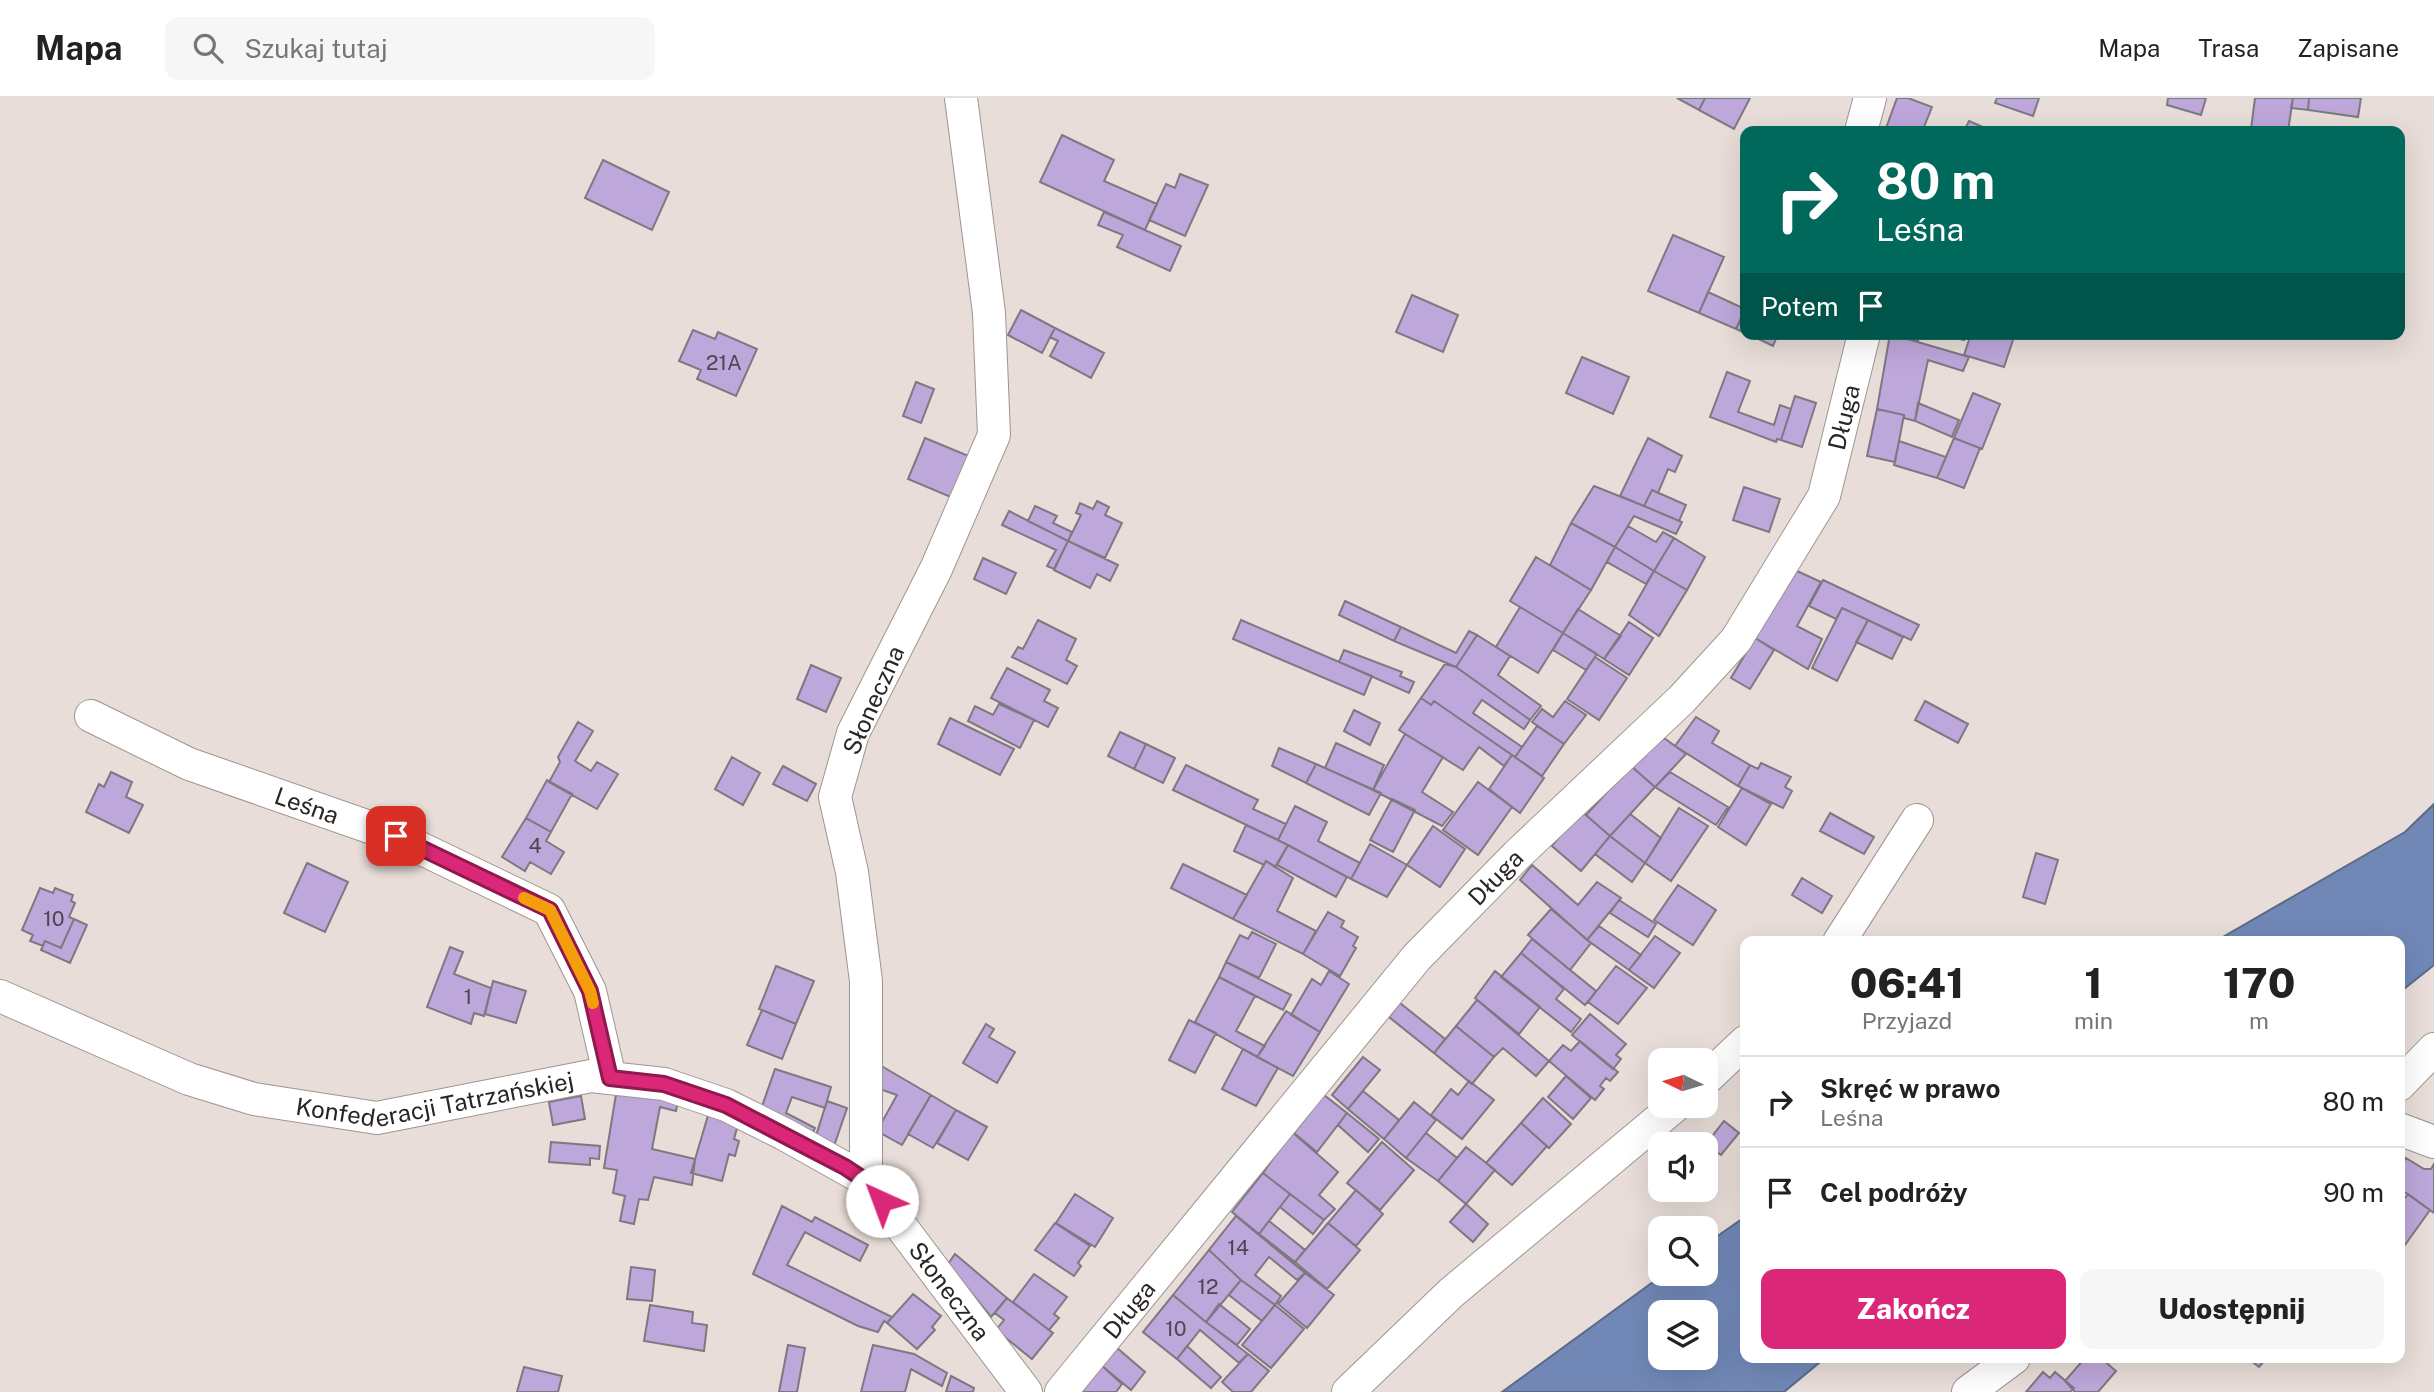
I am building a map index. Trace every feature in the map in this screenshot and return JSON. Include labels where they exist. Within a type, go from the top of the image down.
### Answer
[{"type":"street","name":"Słoneczna","points":[[961,98],[989,313],[995,435],[936,569],[853,733],[835,797],[852,872],[866,981],[866,1181],[1026,1392]]},
{"type":"street","points":[[1862,126],[1870,98]]},
{"type":"street","name":"Długa","points":[[1061,1392],[1417,957],[1517,855],[1682,699],[1736,640],[1824,496],[1863,340]]},
{"type":"street","name":"Leśna","points":[[90,716],[189,764],[396,836],[550,910],[590,991],[610,1078]]},
{"type":"street","points":[[1843,936],[1917,820]]},
{"type":"street","name":"Konfederacji Tatrzańskiej","points":[[0,996],[189,1079],[254,1098],[377,1118],[591,1076],[664,1084],[726,1105],[784,1133],[866,1181]]},
{"type":"street","points":[[1718,1068],[1740,1047]]},
{"type":"street","points":[[2405,1079],[2434,1049]]},
{"type":"street","points":[[1348,1392],[1451,1293],[1661,1118]]},
{"type":"street","points":[[2405,1131],[2434,1142]]},
{"type":"street","points":[[1968,1392],[2007,1363]]},
{"type":"water","points":[[2434,804],[2434,965],[2405,988],[2405,936],[2225,936],[2405,832]]},
{"type":"water","points":[[1740,1220],[1740,1363],[1819,1363],[1784,1392],[1502,1392],[1648,1286],[1718,1286],[1718,1236]]},
{"type":"building","points":[[1677,98],[1705,98],[1699,110]]},
{"type":"building","points":[[1705,98],[1750,98],[1734,129],[1699,110]]},
{"type":"building","points":[[1897,98],[1908,98],[1932,107],[1924,126],[1887,126]]},
{"type":"building","points":[[1997,98],[2039,98],[2033,116],[1995,103]]},
{"type":"building","points":[[2168,98],[2206,98],[2201,115],[2167,105]]},
{"type":"building","points":[[2255,98],[2293,98],[2289,126],[2251,126]]},
{"type":"building","points":[[2293,98],[2309,98],[2308,110],[2291,108]]},
{"type":"building","points":[[2309,98],[2361,98],[2358,117],[2308,110]]},
{"type":"building","points":[[1969,121],[1980,126],[1966,126]]},
{"type":"building","points":[[1062,135],[1114,160],[1104,181],[1157,204],[1145,230],[1040,182]]},
{"type":"building","points":[[603,160],[669,192],[652,230],[585,198]]},
{"type":"building","points":[[1180,174],[1208,185],[1185,236],[1149,220],[1166,184],[1175,188]]},
{"type":"building","points":[[1104,212],[1181,246],[1170,271],[1117,247],[1123,235],[1098,225]]},
{"type":"building","points":[[1673,235],[1724,257],[1699,313],[1648,291]]},
{"type":"building","points":[[1708,292],[1740,307],[1740,320],[1736,329],[1699,313]]},
{"type":"building","points":[[1412,295],[1458,315],[1443,352],[1396,332]]},
{"type":"building","points":[[1021,310],[1055,328],[1042,353],[1008,335]]},
{"type":"building","points":[[1055,328],[1104,353],[1091,378],[1050,356],[1058,341],[1050,337]]},
{"type":"building","points":[[693,330],[715,339],[718,332],[757,349],[736,396],[697,379],[701,370],[679,361]]},
{"type":"building","points":[[1760,340],[1776,340],[1773,346]]},
{"type":"building","points":[[1889,340],[1911,340],[1969,357],[1963,371],[1928,360],[1915,421],[1904,418],[1904,415],[1877,409]]},
{"type":"building","points":[[1969,340],[2013,340],[2004,367],[1964,355]]},
{"type":"building","points":[[1582,357],[1629,377],[1613,414],[1566,393]]},
{"type":"building","points":[[1727,372],[1750,381],[1738,412],[1774,425],[1780,405],[1791,409],[1781,440],[1777,439],[1776,442],[1710,417]]},
{"type":"building","points":[[916,382],[934,389],[921,423],[903,416]]},
{"type":"building","points":[[1973,393],[2000,404],[1982,449],[1954,438]]},
{"type":"building","points":[[1795,396],[1816,403],[1802,447],[1781,440]]},
{"type":"building","points":[[1918,403],[1959,420],[1952,437],[1915,421]]},
{"type":"building","points":[[1877,409],[1904,415],[1895,462],[1867,456]]},
{"type":"building","points":[[925,438],[971,457],[953,498],[908,479]]},
{"type":"building","points":[[1648,438],[1682,456],[1675,472],[1668,469],[1658,493],[1652,490],[1644,506],[1620,496]]},
{"type":"building","points":[[1954,438],[1980,448],[1964,488],[1937,478]]},
{"type":"building","points":[[1899,441],[1946,457],[1937,478],[1894,465]]},
{"type":"building","points":[[1594,486],[1682,522],[1676,534],[1634,516],[1615,547],[1571,523]]},
{"type":"building","points":[[1744,487],[1780,499],[1769,532],[1733,520]]},
{"type":"building","points":[[1652,490],[1686,505],[1679,521],[1644,506]]},
{"type":"building","points":[[1097,501],[1109,507],[1105,515],[1122,523],[1105,558],[1068,541],[1081,515],[1076,513],[1080,503],[1093,509]]},
{"type":"building","points":[[1035,506],[1057,516],[1053,523],[1072,532],[1068,541],[1028,521]]},
{"type":"building","points":[[1009,511],[1068,541],[1054,569],[1047,566],[1056,550],[1002,525]]},
{"type":"building","points":[[1571,523],[1615,547],[1591,590],[1550,565]]},
{"type":"building","points":[[1628,526],[1656,542],[1663,532],[1674,538],[1654,571],[1615,547]]},
{"type":"building","points":[[1674,538],[1705,557],[1687,590],[1654,571]]},
{"type":"building","points":[[1068,541],[1118,565],[1110,581],[1097,574],[1090,588],[1054,570]]},
{"type":"building","points":[[1615,547],[1654,571],[1646,584],[1607,562]]},
{"type":"building","points":[[1536,557],[1591,590],[1563,633],[1510,601]]},
{"type":"building","points":[[983,558],[1016,573],[1006,594],[974,579]]},
{"type":"building","points":[[1654,571],[1687,590],[1659,636],[1629,615]]},
{"type":"building","points":[[1797,571],[1821,582],[1797,626],[1822,639],[1808,669],[1755,638]]},
{"type":"building","points":[[1823,580],[1919,625],[1911,640],[1842,608],[1836,619],[1809,606]]},
{"type":"building","points":[[1345,601],[1401,627],[1394,641],[1339,615]]},
{"type":"building","points":[[1520,607],[1563,633],[1538,673],[1496,647]]},
{"type":"building","points":[[1842,608],[1868,620],[1837,681],[1812,668]]},
{"type":"building","points":[[1578,609],[1621,636],[1604,659],[1563,633]]},
{"type":"building","points":[[1038,620],[1076,639],[1066,660],[1077,666],[1067,684],[1012,657],[1018,647],[1023,649]]},
{"type":"building","points":[[1241,620],[1372,676],[1364,695],[1233,639]]},
{"type":"building","points":[[1868,620],[1903,637],[1892,659],[1856,642]]},
{"type":"building","points":[[1629,622],[1653,638],[1629,675],[1604,659]]},
{"type":"building","points":[[1401,627],[1456,653],[1469,631],[1477,635],[1456,667],[1394,641]]},
{"type":"building","points":[[1563,633],[1597,654],[1586,670],[1553,650]]},
{"type":"building","points":[[1477,635],[1510,656],[1498,675],[1541,706],[1530,720],[1456,667]]},
{"type":"building","points":[[1755,638],[1774,650],[1750,689],[1731,678]]},
{"type":"building","points":[[1344,650],[1402,672],[1400,676],[1414,682],[1409,693],[1339,662]]},
{"type":"building","points":[[1595,657],[1627,678],[1599,720],[1567,699]]},
{"type":"building","points":[[1445,664],[1456,667],[1530,720],[1524,729],[1482,700],[1473,713],[1522,747],[1515,757],[1434,701],[1431,705],[1421,698]]},
{"type":"building","points":[[811,665],[841,678],[826,712],[797,699]]},
{"type":"building","points":[[1007,668],[1050,690],[1044,701],[1058,708],[1048,727],[991,698]]},
{"type":"building","points":[[1421,698],[1431,705],[1434,701],[1512,755],[1504,766],[1479,747],[1463,770],[1399,730]]},
{"type":"building","points":[[1565,701],[1586,715],[1564,744],[1532,722],[1542,709],[1553,717]]},
{"type":"building","points":[[1925,701],[1968,724],[1958,743],[1915,720]]},
{"type":"building","points":[[999,704],[1034,720],[1020,748],[968,721],[975,706],[993,715]]},
{"type":"building","points":[[1354,710],[1380,723],[1370,745],[1344,731]]},
{"type":"building","points":[[1696,717],[1719,731],[1712,743],[1750,765],[1738,786],[1675,746]]},
{"type":"building","points":[[950,718],[1014,749],[1000,775],[938,744]]},
{"type":"building","points":[[578,722],[593,731],[575,761],[591,771],[597,762],[618,774],[597,809],[549,782],[560,762],[558,757]]},
{"type":"building","points":[[1537,726],[1564,744],[1542,776],[1515,757]]},
{"type":"building","points":[[1120,732],[1146,744],[1134,769],[1108,756]]},
{"type":"building","points":[[1405,734],[1443,757],[1422,792],[1453,812],[1442,826],[1373,790]]},
{"type":"building","points":[[1664,738],[1686,754],[1655,787],[1631,766]]},
{"type":"building","points":[[1336,743],[1384,765],[1373,790],[1325,768]]},
{"type":"building","points":[[1146,744],[1175,758],[1163,783],[1134,769]]},
{"type":"building","points":[[1279,748],[1316,764],[1306,783],[1272,766]]},
{"type":"building","points":[[1512,755],[1544,778],[1520,813],[1489,789]]},
{"type":"building","points":[[732,757],[760,773],[743,805],[715,789]]},
{"type":"building","points":[[1761,763],[1791,777],[1785,787],[1792,791],[1783,808],[1738,786],[1750,765],[1758,769]]},
{"type":"building","points":[[1316,764],[1381,793],[1369,815],[1306,783]]},
{"type":"building","points":[[1186,765],[1258,800],[1253,809],[1286,824],[1278,840],[1173,790]]},
{"type":"building","points":[[783,766],[816,784],[807,801],[773,784]]},
{"type":"building","points":[[1631,766],[1655,787],[1610,836],[1586,815]]},
{"type":"building","points":[[111,772],[132,782],[126,797],[143,805],[129,833],[86,812],[99,784],[104,787]]},
{"type":"building","points":[[1670,772],[1728,807],[1716,825],[1655,787]]},
{"type":"building","points":[[547,780],[572,794],[551,832],[526,818]]},
{"type":"building","points":[[1478,782],[1512,807],[1478,855],[1443,830]]},
{"type":"building","points":[[1742,788],[1771,804],[1746,845],[1718,827]]},
{"type":"building","points":[[1392,799],[1415,810],[1393,852],[1370,840]]},
{"type":"building","points":[[1295,806],[1327,822],[1318,841],[1360,863],[1351,879],[1278,840]]},
{"type":"building","points":[[1679,808],[1708,826],[1671,881],[1645,863]]},
{"type":"building","points":[[1580,810],[1610,836],[1581,871],[1552,846]]},
{"type":"building","points":[[1830,813],[1874,837],[1864,854],[1820,831]]},
{"type":"building","points":[[1630,814],[1661,838],[1645,863],[1610,836]]},
{"type":"building","points":[[526,818],[551,832],[546,841],[564,852],[551,874],[530,862],[525,871],[502,857]]},
{"type":"building","points":[[1246,825],[1288,845],[1275,867],[1266,861],[1264,865],[1234,851]]},
{"type":"building","points":[[1433,826],[1465,849],[1440,887],[1407,865]]},
{"type":"building","points":[[1610,836],[1645,863],[1632,882],[1595,854]]},
{"type":"building","points":[[1370,844],[1407,865],[1387,897],[1351,879]]},
{"type":"building","points":[[1288,845],[1347,877],[1336,897],[1277,865]]},
{"type":"building","points":[[2036,853],[2058,860],[2045,904],[2023,897]]},
{"type":"building","points":[[1266,861],[1293,878],[1277,911],[1316,931],[1303,954],[1233,919]]},
{"type":"building","points":[[307,863],[348,882],[325,932],[284,913]]},
{"type":"building","points":[[1183,864],[1247,895],[1233,919],[1171,888]]},
{"type":"building","points":[[1532,865],[1578,905],[1597,882],[1621,898],[1587,940],[1520,880]]},
{"type":"building","points":[[1802,878],[1832,896],[1822,913],[1792,895]]},
{"type":"building","points":[[1678,885],[1716,910],[1693,945],[1654,920]]},
{"type":"building","points":[[40,888],[53,893],[55,888],[73,895],[71,901],[75,903],[69,917],[74,919],[61,948],[45,941],[43,946],[30,941],[33,935],[22,930]]},
{"type":"building","points":[[1619,900],[1656,924],[1648,937],[1610,913]]},
{"type":"building","points":[[1551,909],[1591,943],[1570,970],[1528,935]]},
{"type":"building","points":[[1328,912],[1344,921],[1341,927],[1358,937],[1353,946],[1356,948],[1340,976],[1303,954]]},
{"type":"building","points":[[74,919],[87,925],[70,963],[41,950],[45,941],[61,948]]},
{"type":"building","points":[[1599,926],[1641,955],[1629,970],[1587,940]]},
{"type":"building","points":[[1252,932],[1276,944],[1259,978],[1226,962],[1240,935],[1248,939]]},
{"type":"building","points":[[1655,936],[1680,953],[1654,988],[1629,970]]},
{"type":"building","points":[[1532,939],[1596,991],[1585,1005],[1521,953]]},
{"type":"building","points":[[450,947],[463,952],[454,974],[491,988],[484,1016],[474,1013],[471,1024],[427,1007]]},
{"type":"building","points":[[1521,953],[1564,989],[1556,999],[1581,1019],[1571,1032],[1501,977]]},
{"type":"building","points":[[1226,962],[1291,995],[1283,1010],[1219,977]]},
{"type":"building","points":[[776,966],[814,981],[796,1024],[759,1009]]},
{"type":"building","points":[[1616,966],[1647,988],[1618,1024],[1588,1002]]},
{"type":"building","points":[[1329,971],[1349,984],[1320,1032],[1291,1015],[1312,979],[1321,985]]},
{"type":"building","points":[[1495,971],[1540,1007],[1519,1034],[1475,998]]},
{"type":"building","points":[[1219,977],[1255,996],[1236,1031],[1265,1046],[1257,1057],[1195,1022]]},
{"type":"building","points":[[493,981],[526,991],[516,1023],[485,1014]]},
{"type":"building","points":[[1477,1000],[1549,1061],[1536,1076],[1503,1048],[1494,1057],[1456,1026]]},
{"type":"building","points":[[1400,1003],[1445,1039],[1434,1053],[1389,1017]]},
{"type":"building","points":[[762,1010],[796,1024],[782,1059],[747,1045]]},
{"type":"building","points":[[1286,1011],[1320,1032],[1293,1076],[1257,1057]]},
{"type":"building","points":[[1590,1014],[1626,1044],[1616,1055],[1621,1059],[1613,1069],[1572,1035]]},
{"type":"building","points":[[1189,1020],[1216,1033],[1195,1073],[1169,1060]]},
{"type":"building","points":[[986,1024],[994,1029],[989,1037],[1015,1052],[997,1083],[963,1063]]},
{"type":"building","points":[[1456,1026],[1494,1057],[1472,1084],[1434,1053]]},
{"type":"building","points":[[1580,1041],[1618,1072],[1610,1081],[1606,1078],[1600,1086],[1604,1089],[1595,1100],[1549,1061],[1563,1045],[1571,1051]]},
{"type":"building","points":[[1243,1049],[1278,1068],[1256,1106],[1222,1089]]},
{"type":"building","points":[[1363,1057],[1380,1070],[1348,1109],[1332,1095]]},
{"type":"building","points":[[878,1064],[931,1095],[902,1145],[877,1131],[897,1095],[874,1087]]},
{"type":"building","points":[[775,1069],[831,1087],[825,1108],[792,1097],[786,1113],[815,1128],[810,1140],[759,1115]]},
{"type":"building","points":[[1566,1076],[1591,1098],[1573,1119],[1548,1097]]},
{"type":"building","points":[[1469,1081],[1494,1100],[1462,1139],[1431,1115],[1451,1089],[1458,1095]]},
{"type":"building","points":[[617,1088],[678,1101],[676,1111],[660,1107],[652,1149],[695,1159],[692,1185],[654,1177],[648,1200],[639,1199],[634,1224],[620,1221],[625,1196],[613,1193],[617,1170],[604,1168]]},
{"type":"building","points":[[1363,1091],[1399,1120],[1384,1139],[1348,1109]]},
{"type":"building","points":[[931,1095],[956,1110],[933,1148],[908,1134]]},
{"type":"building","points":[[1324,1095],[1347,1113],[1317,1152],[1294,1133]]},
{"type":"building","points":[[581,1096],[585,1119],[553,1125],[549,1102]]},
{"type":"building","points":[[1543,1098],[1571,1124],[1549,1148],[1521,1123]]},
{"type":"building","points":[[827,1101],[847,1108],[833,1149],[814,1142]]},
{"type":"building","points":[[1414,1102],[1436,1120],[1406,1158],[1384,1139]]},
{"type":"building","points":[[956,1110],[987,1127],[968,1160],[937,1143]]},
{"type":"building","points":[[709,1112],[739,1121],[734,1139],[739,1141],[735,1156],[729,1154],[722,1181],[691,1173]]},
{"type":"building","points":[[1347,1113],[1379,1139],[1368,1152],[1338,1125]]},
{"type":"building","points":[[1724,1121],[1739,1133],[1721,1155],[1718,1153],[1718,1132],[1715,1132]]},
{"type":"building","points":[[1521,1123],[1547,1146],[1512,1185],[1486,1163]]},
{"type":"building","points":[[1292,1132],[1338,1172],[1319,1195],[1335,1209],[1324,1220],[1263,1173]]},
{"type":"building","points":[[1426,1133],[1457,1158],[1438,1181],[1406,1158]]},
{"type":"building","points":[[551,1142],[600,1146],[599,1159],[590,1158],[590,1165],[549,1162]]},
{"type":"building","points":[[1382,1142],[1414,1170],[1380,1210],[1347,1183]]},
{"type":"building","points":[[1466,1147],[1495,1170],[1466,1204],[1438,1181]]},
{"type":"building","points":[[2405,1160],[2424,1169],[2431,1169],[2434,1164],[2434,1213],[2405,1192]]},
{"type":"building","points":[[1263,1173],[1290,1194],[1259,1234],[1232,1212]]},
{"type":"building","points":[[1356,1190],[1383,1214],[1356,1246],[1328,1223]]},
{"type":"building","points":[[1075,1194],[1113,1218],[1095,1247],[1056,1223]]},
{"type":"building","points":[[1290,1194],[1324,1220],[1313,1234],[1280,1207]]},
{"type":"building","points":[[2408,1194],[2430,1210],[2405,1245],[2405,1198]]},
{"type":"building","points":[[1466,1204],[1488,1224],[1473,1242],[1450,1222]]},
{"type":"building","points":[[782,1206],[812,1222],[815,1217],[868,1245],[860,1261],[805,1232],[787,1265],[892,1317],[887,1323],[884,1321],[878,1332],[858,1326],[753,1274]]},
{"type":"building","points":[[1236,1216],[1305,1273],[1297,1280],[1269,1257],[1255,1275],[1281,1296],[1275,1305],[1241,1280],[1209,1250]]},
{"type":"building","points":[[1269,1221],[1305,1250],[1295,1262],[1259,1234]]},
{"type":"building","points":[[1055,1223],[1090,1246],[1078,1263],[1081,1266],[1074,1276],[1035,1250]]},
{"type":"building","points":[[1328,1223],[1360,1250],[1327,1289],[1295,1262]]},
{"type":"building","points":[[1209,1250],[1241,1280],[1206,1322],[1173,1295]]},
{"type":"building","points":[[955,1254],[1007,1298],[991,1317],[948,1264]]},
{"type":"building","points":[[631,1267],[655,1270],[652,1301],[627,1299]]},
{"type":"building","points":[[1305,1273],[1334,1295],[1307,1328],[1278,1304]]},
{"type":"building","points":[[1034,1274],[1067,1297],[1054,1314],[1059,1318],[1049,1330],[1013,1302]]},
{"type":"building","points":[[1241,1280],[1275,1305],[1262,1321],[1229,1295]]},
{"type":"building","points":[[913,1294],[941,1316],[932,1327],[935,1330],[917,1349],[887,1323]]},
{"type":"building","points":[[1173,1295],[1248,1354],[1239,1363],[1200,1330],[1177,1359],[1143,1332]]},
{"type":"building","points":[[1007,1298],[1053,1333],[1032,1359],[996,1330],[1004,1320],[995,1313]]},
{"type":"building","points":[[1219,1304],[1250,1329],[1237,1345],[1206,1322]]},
{"type":"building","points":[[650,1305],[693,1312],[692,1323],[707,1325],[704,1351],[644,1341]]},
{"type":"building","points":[[1275,1305],[1304,1329],[1271,1368],[1242,1345]]},
{"type":"building","points":[[788,1345],[805,1348],[797,1392],[779,1392]]},
{"type":"building","points":[[873,1345],[914,1354],[947,1373],[942,1386],[911,1369],[905,1392],[861,1392]]},
{"type":"building","points":[[1187,1346],[1221,1377],[1211,1388],[1177,1359]]},
{"type":"building","points":[[1116,1347],[1145,1372],[1131,1390],[1101,1365]]},
{"type":"building","points":[[1248,1354],[1269,1371],[1251,1392],[1233,1392],[1222,1382]]},
{"type":"building","points":[[2081,1363],[2107,1363],[2116,1371],[2098,1392],[2075,1392],[2065,1381]]},
{"type":"building","points":[[1101,1365],[1122,1384],[1116,1392],[1081,1392]]},
{"type":"building","points":[[524,1367],[562,1376],[558,1392],[517,1392]]},
{"type":"building","points":[[2043,1372],[2050,1378],[2055,1372],[2074,1388],[2070,1392],[2026,1392]]},
{"type":"building","points":[[951,1376],[974,1388],[973,1392],[946,1392]]},
{"type":"slow traffic","points":[[524,898],[550,910],[590,991],[593,1003]]},
{"type":"route","points":[[396,836],[550,910],[590,991],[610,1078],[664,1084],[726,1105],[845,1167],[866,1181],[882,1201]]}]
